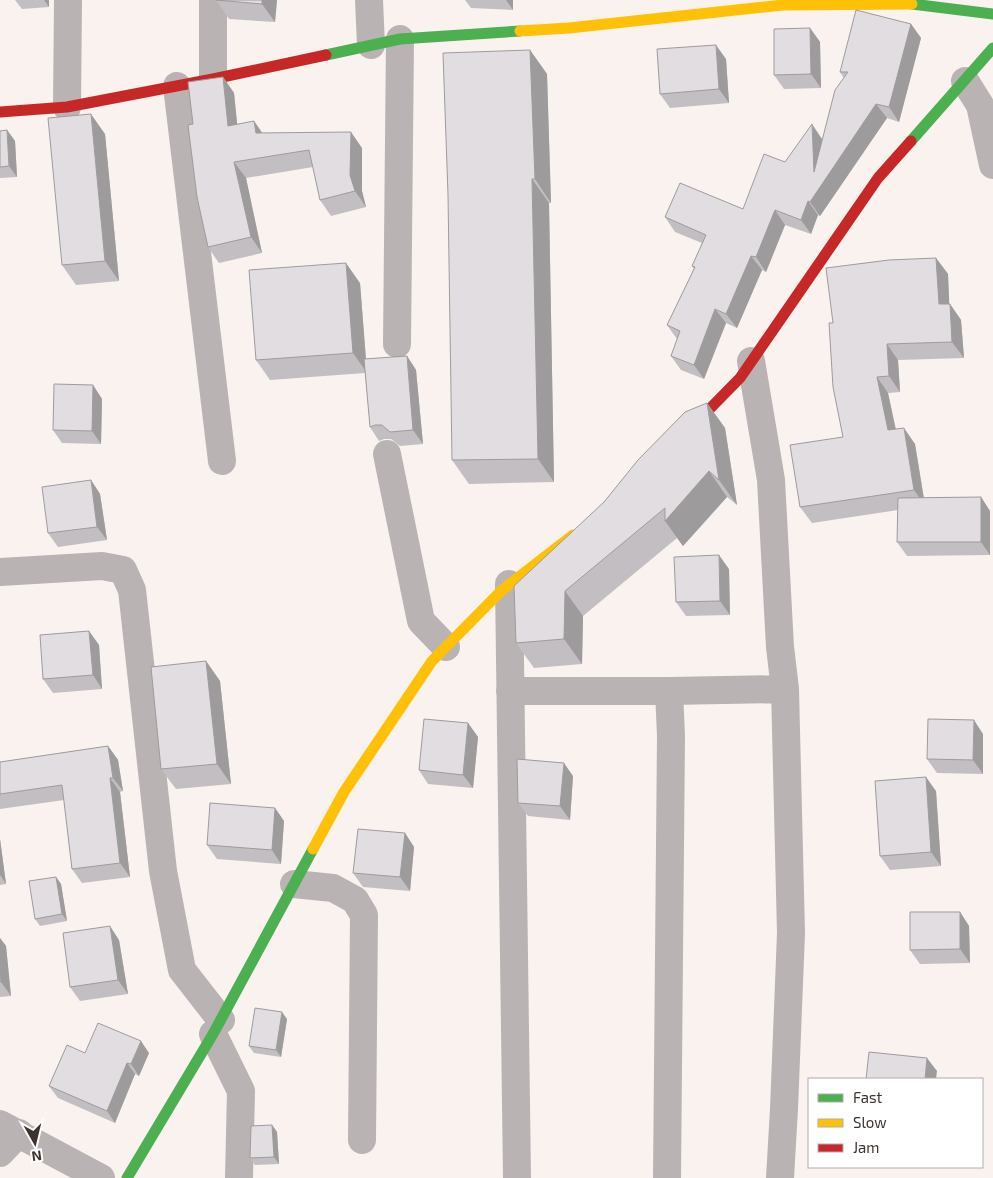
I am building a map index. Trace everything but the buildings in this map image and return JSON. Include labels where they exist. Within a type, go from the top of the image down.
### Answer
[{"type":"street","points":[[67,107],[68,0]]},
{"type":"street","points":[[213,0],[213,79]]},
{"type":"street","points":[[369,0],[371,45]]},
{"type":"street","points":[[0,112],[67,107],[213,79],[400,38],[569,28],[667,9],[905,3],[993,14]]},
{"type":"street","points":[[398,344],[400,38]]},
{"type":"street","points":[[678,441],[740,378],[878,178],[993,48]]},
{"type":"street","points":[[965,81],[980,105],[993,165]]},
{"type":"street","points":[[177,86],[222,461]]},
{"type":"street","points":[[751,361],[771,480],[780,647],[785,689],[791,933],[780,1178]]},
{"type":"street","points":[[387,454],[421,621],[446,646]]},
{"type":"street","points":[[126,1178],[154,1135],[217,1027],[344,792],[432,661],[501,590],[585,526]]},
{"type":"street","points":[[0,572],[102,566],[123,570],[132,590],[163,871],[182,970],[217,1027],[241,1091],[239,1178]]},
{"type":"street","points":[[509,584],[517,1178]]},
{"type":"street","points":[[510,691],[785,689]]},
{"type":"street","points":[[667,1178],[671,745],[669,691]]},
{"type":"street","points":[[294,884],[333,888],[355,900],[364,915],[362,1140]]},
{"type":"street","points":[[0,1153],[9,1128],[101,1178]]},
{"type":"traffic: fast","points":[[912,4],[993,14]]},
{"type":"traffic: fast","points":[[326,55],[400,39],[520,31]]},
{"type":"traffic: fast","points":[[911,141],[993,48]]},
{"type":"traffic: fast","points":[[127,1178],[213,1034],[313,849]]},
{"type":"traffic: slow","points":[[520,31],[569,28],[783,5],[912,4]]},
{"type":"traffic: slow","points":[[313,849],[344,792],[432,661],[501,591],[573,535]]},
{"type":"traffic: jam","points":[[0,112],[67,107],[326,55]]},
{"type":"traffic: jam","points":[[684,435],[740,378],[878,178],[911,141]]}]
